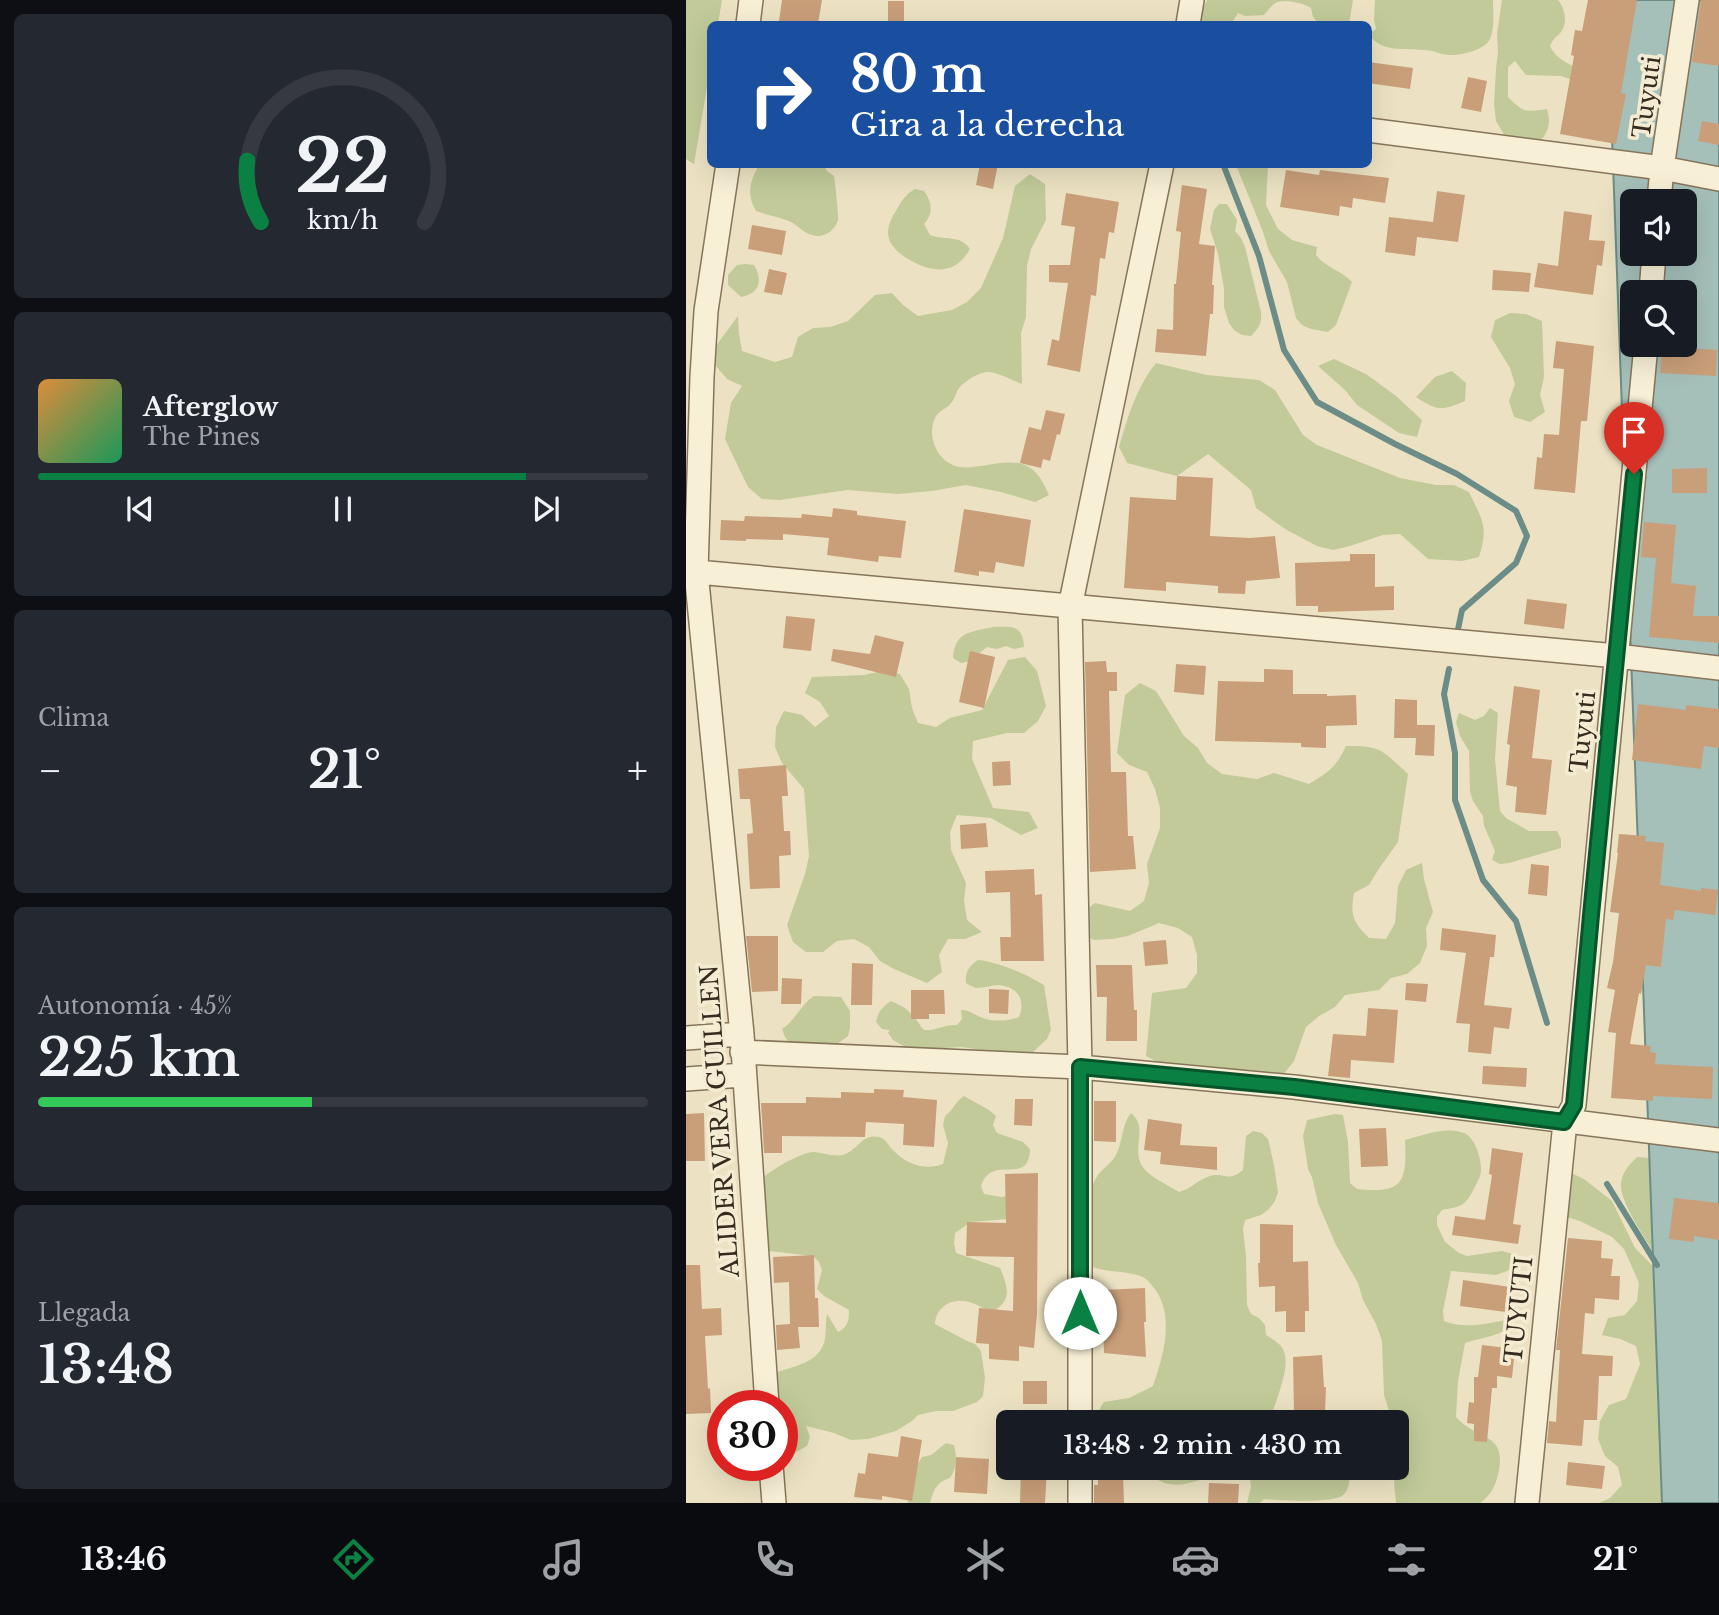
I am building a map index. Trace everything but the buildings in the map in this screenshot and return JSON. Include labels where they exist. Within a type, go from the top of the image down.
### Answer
[{"type":"street","points":[[748,21],[751,0]]},
{"type":"street","points":[[1188,21],[1192,0]]},
{"type":"street","name":"Tuyuti","points":[[1660,189],[1688,0]]},
{"type":"street","points":[[1372,131],[1719,178]]},
{"type":"street","name":"ALIDER VERA GUILLEN","points":[[727,168],[706,311],[691,572],[742,1043],[766,1390]]},
{"type":"street","points":[[1080,1410],[1080,1067],[1070,607],[1161,168]]},
{"type":"street","name":"Tuyuti","points":[[1564,1122],[1574,1105],[1645,357]]},
{"type":"street","points":[[691,572],[1617,656],[1719,668]]},
{"type":"street","points":[[686,1038],[1080,1067],[1294,1087],[1719,1140]]},
{"type":"street","points":[[686,1079],[743,1075]]},
{"type":"street","name":"TUYUTI","points":[[1527,1503],[1564,1122]]},
{"type":"street","points":[[1080,1480],[1080,1503]]},
{"type":"street","points":[[772,1481],[774,1503]]},
{"type":"green space","points":[[686,0],[722,0],[718,21],[707,21],[707,87],[694,164],[686,159]]},
{"type":"green space","points":[[1207,0],[1353,0],[1350,21],[1316,21],[1311,8],[1285,1],[1271,6],[1264,15],[1245,16],[1238,13],[1233,21],[1200,21]]},
{"type":"green space","points":[[1375,0],[1493,0],[1490,39],[1473,51],[1456,55],[1386,47],[1372,38],[1372,32],[1376,29]]},
{"type":"green space","points":[[1502,0],[1558,0],[1564,11],[1563,28],[1550,46],[1565,62],[1577,68],[1570,79],[1561,76],[1526,75],[1515,61],[1508,67],[1508,97],[1525,110],[1547,109],[1548,127],[1539,142],[1505,136],[1496,121],[1494,104],[1497,34]]},
{"type":"green space","points":[[758,168],[826,168],[834,176],[838,220],[834,228],[824,235],[816,236],[789,221],[756,211],[750,188]]},
{"type":"green space","points":[[1237,168],[1268,168],[1266,205],[1278,229],[1292,240],[1317,247],[1316,255],[1320,259],[1352,282],[1336,325],[1328,332],[1311,329],[1296,318],[1287,282],[1269,251]]},
{"type":"green space","points":[[1030,174],[1045,184],[1046,220],[1031,249],[1027,266],[1026,317],[1021,333],[1022,384],[990,372],[972,378],[959,388],[950,404],[936,416],[932,436],[939,454],[953,465],[968,468],[1004,463],[1022,464],[1037,474],[1049,495],[1035,502],[966,485],[898,494],[847,490],[780,500],[762,499],[748,487],[725,439],[731,403],[742,386],[727,379],[715,365],[715,347],[738,316],[742,351],[775,362],[792,357],[798,337],[813,328],[830,327],[848,321],[875,295],[892,293],[918,316],[952,310],[967,302],[981,288],[1003,238],[1015,186]]},
{"type":"green space","points":[[915,189],[924,191],[929,199],[931,212],[924,224],[930,235],[962,241],[970,249],[964,258],[950,268],[934,269],[917,264],[901,254],[891,243],[888,231],[892,217],[904,198]]},
{"type":"green space","points":[[1219,204],[1227,204],[1237,220],[1235,231],[1245,247],[1261,312],[1259,325],[1251,336],[1234,330],[1224,307],[1218,254],[1210,229],[1214,210]]},
{"type":"green space","points":[[737,265],[754,265],[759,281],[756,290],[741,297],[728,285],[728,275]]},
{"type":"green space","points":[[1510,313],[1526,314],[1542,321],[1544,377],[1540,395],[1545,412],[1530,422],[1514,417],[1509,401],[1515,384],[1510,368],[1491,337],[1495,320]]},
{"type":"green space","points":[[1334,359],[1366,374],[1422,420],[1417,437],[1399,433],[1357,405],[1345,390],[1318,366]]},
{"type":"green space","points":[[1156,363],[1207,375],[1259,380],[1275,390],[1303,435],[1317,445],[1400,478],[1436,485],[1454,485],[1469,492],[1483,523],[1479,557],[1462,561],[1428,559],[1400,534],[1383,535],[1333,550],[1317,546],[1285,529],[1256,508],[1251,490],[1208,454],[1177,476],[1127,463],[1119,447],[1138,393]]},
{"type":"green space","points":[[1452,371],[1466,383],[1465,401],[1440,408],[1416,397],[1435,377]]},
{"type":"green space","points":[[993,627],[1015,628],[1021,634],[1024,647],[987,647],[970,661],[961,663],[953,658],[957,642],[965,634]]},
{"type":"green space","points":[[1025,657],[1037,671],[1046,706],[1038,721],[1024,733],[1007,733],[973,741],[972,759],[993,808],[1029,812],[1038,828],[1021,835],[991,818],[957,815],[950,832],[951,850],[966,883],[964,901],[967,920],[982,932],[965,939],[948,939],[939,955],[942,972],[927,983],[880,961],[869,947],[854,939],[837,941],[823,952],[806,952],[793,942],[787,925],[809,856],[804,789],[782,763],[775,747],[776,727],[784,711],[802,715],[815,727],[829,716],[820,702],[805,693],[812,677],[864,675],[882,671],[900,674],[909,689],[918,723],[936,727],[950,718],[982,710],[1008,660]]},
{"type":"green space","points":[[1140,683],[1156,691],[1184,736],[1198,748],[1207,763],[1222,774],[1257,779],[1274,773],[1309,784],[1331,768],[1346,746],[1358,746],[1381,751],[1408,774],[1398,842],[1369,885],[1354,893],[1352,907],[1356,923],[1369,938],[1386,939],[1395,923],[1398,886],[1406,870],[1422,863],[1433,912],[1426,928],[1427,946],[1420,963],[1407,974],[1391,978],[1379,990],[1345,995],[1335,1007],[1319,1016],[1306,1027],[1294,1061],[1283,1075],[1162,1065],[1146,1056],[1152,993],[1186,988],[1197,973],[1197,955],[1192,937],[1178,928],[1159,923],[1128,936],[1112,939],[1094,940],[1078,932],[1080,914],[1095,903],[1130,911],[1144,901],[1149,883],[1147,864],[1160,828],[1160,808],[1147,772],[1129,765],[1117,753],[1125,695]]},
{"type":"green space","points":[[1490,708],[1498,713],[1495,759],[1500,811],[1506,818],[1529,831],[1557,831],[1561,848],[1509,863],[1500,864],[1492,860],[1495,851],[1484,826],[1483,816],[1470,792],[1469,751],[1456,722],[1459,713],[1475,720],[1484,716]]},
{"type":"green space","points":[[978,960],[1012,969],[1044,985],[1051,1030],[1047,1039],[1033,1052],[1006,1060],[980,1050],[962,1047],[917,1054],[893,1040],[888,1033],[890,1030],[882,1029],[876,1022],[881,1010],[891,1001],[908,1010],[924,1030],[957,1025],[962,1019],[961,1010],[992,1020],[1019,1017],[1021,1000],[1011,988],[999,985],[976,988],[966,983],[968,970]]},
{"type":"green space","points":[[814,996],[841,997],[850,1011],[848,1036],[833,1047],[791,1045],[782,1029]]},
{"type":"green space","points":[[964,1096],[989,1110],[996,1116],[993,1125],[997,1133],[1023,1142],[1030,1149],[1028,1160],[1023,1166],[993,1171],[986,1176],[981,1186],[984,1194],[1002,1197],[1011,1195],[1007,1219],[971,1222],[955,1233],[956,1253],[1000,1268],[1005,1281],[1006,1298],[991,1312],[969,1302],[951,1302],[938,1312],[936,1318],[935,1324],[975,1344],[981,1351],[985,1378],[983,1396],[977,1402],[953,1411],[918,1415],[896,1431],[868,1439],[851,1440],[806,1426],[810,1437],[807,1446],[798,1451],[798,1390],[766,1390],[770,1375],[815,1356],[824,1343],[827,1314],[838,1332],[847,1323],[849,1310],[817,1289],[822,1270],[813,1256],[769,1251],[762,1245],[759,1181],[794,1158],[815,1152],[842,1155],[863,1140],[873,1137],[884,1139],[899,1156],[910,1163],[930,1167],[943,1164],[948,1143],[943,1125],[945,1116]]},
{"type":"green space","points":[[1131,1113],[1139,1125],[1138,1152],[1145,1170],[1179,1192],[1210,1176],[1229,1177],[1238,1174],[1243,1170],[1246,1136],[1253,1131],[1262,1133],[1268,1139],[1278,1192],[1269,1209],[1261,1215],[1245,1220],[1243,1229],[1247,1305],[1251,1314],[1265,1325],[1266,1335],[1280,1345],[1286,1362],[1274,1410],[1100,1410],[1104,1402],[1129,1398],[1153,1386],[1165,1339],[1162,1303],[1148,1281],[1130,1273],[1097,1268],[1085,1263],[1088,1207],[1092,1187],[1098,1175],[1117,1153]]},
{"type":"green space","points":[[1343,1115],[1348,1142],[1350,1183],[1357,1189],[1384,1190],[1399,1182],[1405,1166],[1405,1140],[1442,1131],[1457,1131],[1472,1140],[1478,1152],[1481,1171],[1473,1192],[1462,1205],[1442,1210],[1437,1217],[1437,1225],[1445,1242],[1459,1253],[1467,1256],[1502,1251],[1519,1256],[1523,1265],[1496,1275],[1451,1271],[1443,1311],[1444,1321],[1451,1323],[1475,1325],[1506,1320],[1508,1328],[1465,1343],[1458,1381],[1456,1417],[1489,1439],[1499,1451],[1498,1475],[1489,1494],[1480,1503],[1396,1503],[1394,1480],[1409,1480],[1409,1410],[1389,1410],[1384,1395],[1382,1341],[1358,1283],[1336,1245],[1318,1203],[1308,1169],[1303,1136],[1307,1120]]},
{"type":"green space","points":[[1637,1157],[1673,1160],[1663,1267],[1631,1214],[1622,1192],[1623,1176]]},
{"type":"green space","points":[[1567,1171],[1584,1179],[1612,1201],[1635,1248],[1661,1274],[1719,1503],[1599,1503],[1610,1498],[1622,1485],[1618,1467],[1605,1456],[1598,1439],[1600,1421],[1609,1405],[1626,1399],[1640,1364],[1636,1346],[1602,1335],[1608,1318],[1625,1315],[1637,1301],[1639,1283],[1624,1249],[1612,1237],[1580,1221],[1563,1216]]},
{"type":"green space","points":[[946,1443],[954,1445],[956,1454],[950,1478],[936,1487],[930,1503],[908,1503],[912,1473],[922,1457],[931,1455]]},
{"type":"green space","points":[[1159,1480],[1200,1480],[1180,1485]]},
{"type":"green space","points":[[1250,1480],[1349,1480],[1345,1494],[1327,1500],[1264,1499],[1260,1503],[1247,1503]]},
{"type":"water","points":[[1607,0],[1719,0],[1719,1503],[1662,1503],[1620,357],[1697,357],[1697,280],[1620,280],[1620,355]]},
{"type":"waterway","points":[[1225,168],[1259,256],[1284,350],[1317,402],[1457,474],[1516,511],[1527,536],[1516,563],[1462,610],[1457,634]]},
{"type":"waterway","points":[[1449,669],[1444,694],[1455,753],[1455,800],[1483,880],[1516,921],[1547,1023]]},
{"type":"waterway","points":[[1607,1184],[1657,1265]]},
{"type":"route","points":[[1080,1313],[1080,1067],[1294,1087],[1564,1122],[1574,1105],[1634,474]]}]
